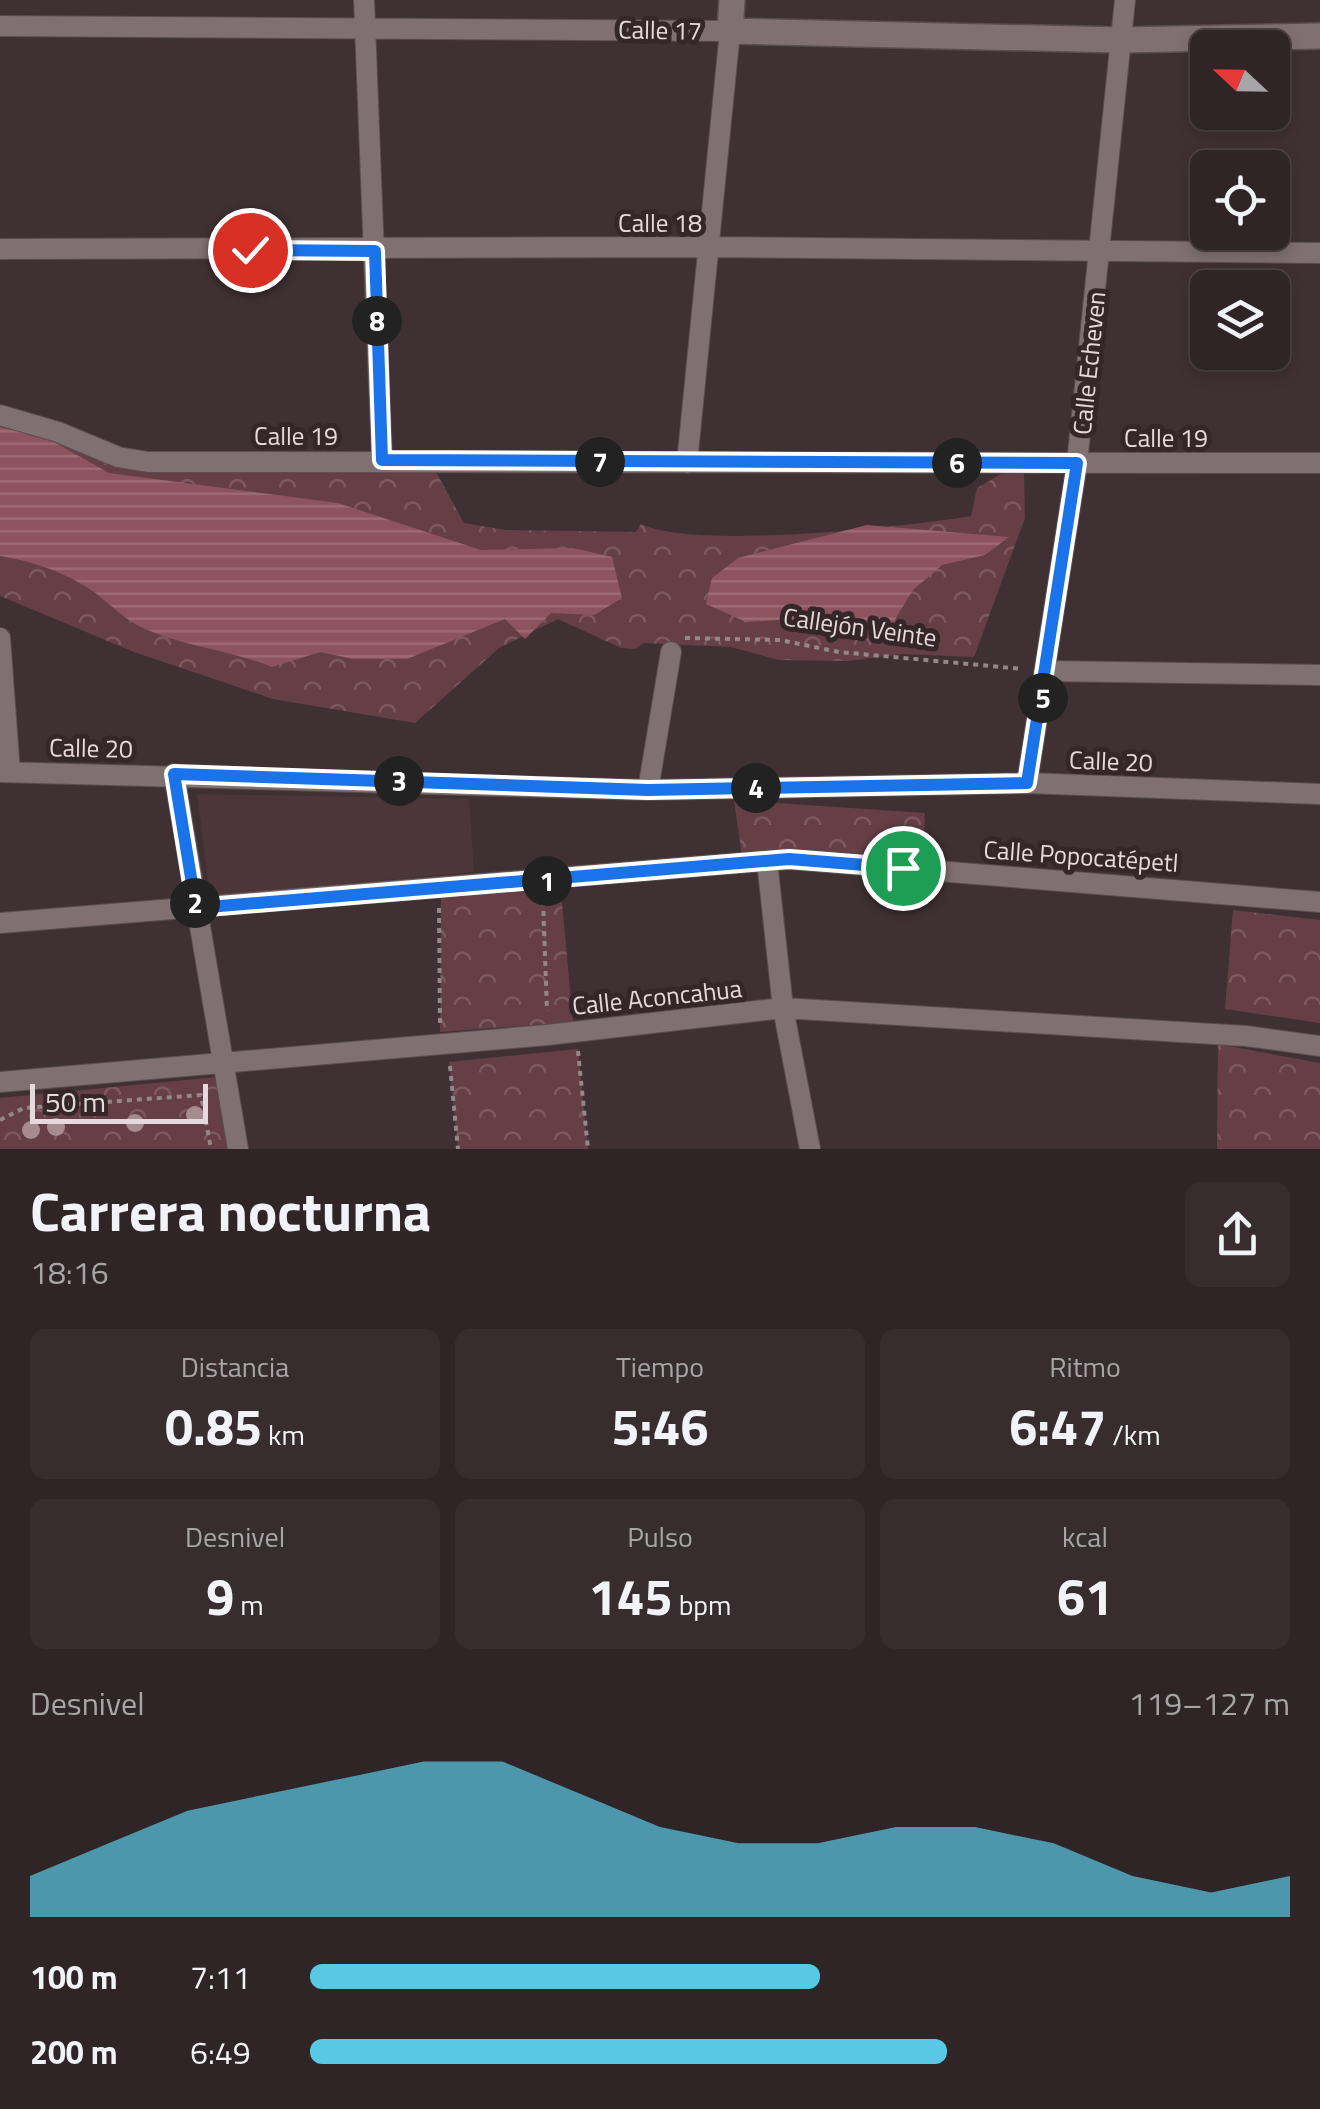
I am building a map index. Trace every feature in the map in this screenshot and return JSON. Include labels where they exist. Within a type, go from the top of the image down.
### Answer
[{"type":"street","points":[[364,0],[382,460]]},
{"type":"street","points":[[687,463],[732,0]]},
{"type":"street","name":"Calle Echeven","points":[[1027,783],[1048,671],[1077,463],[1125,0]]},
{"type":"street","name":"Calle 17","points":[[0,26],[364,26],[1122,40],[1320,36]]},
{"type":"street","name":"Calle 18","points":[[0,249],[375,251],[706,247],[1101,254],[1320,253]]},
{"type":"street","name":"Calle 19","points":[[0,415],[58,432],[118,458],[148,462],[1320,464]]},
{"type":"street","points":[[1,639],[5,772]]},
{"type":"street","points":[[648,790],[671,652]]},
{"type":"street","points":[[1048,671],[1320,675]]},
{"type":"street","name":"Calle 20","points":[[5,772],[648,790],[1027,783],[1320,794]]},
{"type":"street","points":[[174,774],[238,1149]]},
{"type":"street","name":"Calle Popocatépetl","points":[[0,923],[789,859],[1320,902]]},
{"type":"street","points":[[767,861],[784,1008],[810,1149]]},
{"type":"street","name":"Calle Aconcahua","points":[[0,1082],[440,1041],[547,1035],[784,1008],[1246,1036],[1320,1046]]},
{"type":"path","name":"Callejón Veinte","points":[[671,652],[686,637],[734,636],[955,666],[1048,671]]},
{"type":"path","points":[[542,881],[547,1035]]},
{"type":"path","points":[[438,888],[440,1041],[450,1062],[458,1149]]},
{"type":"path","points":[[576,1032],[588,1149]]},
{"type":"path","points":[[0,1120],[24,1108],[201,1094],[211,1149]]},
{"type":"shaded area","points":[[0,427],[47,438],[109,473],[338,503],[481,550],[573,548],[612,557],[622,598],[594,615],[551,613],[525,639],[505,619],[407,659],[353,659],[320,652],[272,667],[145,629],[72,579],[0,556]]},
{"type":"shaded area","points":[[867,525],[1009,537],[985,555],[942,565],[913,590],[891,626],[830,617],[746,622],[706,604],[712,578],[738,558]]},
{"type":"shaded area","points":[[197,794],[469,799],[474,872],[210,896]]},
{"type":"green space","points":[[0,423],[150,469],[436,472],[464,523],[505,530],[636,532],[641,524],[668,532],[752,536],[899,526],[971,516],[977,488],[1006,471],[1024,473],[1025,518],[974,657],[903,654],[848,661],[779,660],[731,647],[644,643],[635,649],[621,648],[558,619],[499,648],[415,723],[273,699],[134,652],[0,596]]},
{"type":"green space","points":[[734,800],[925,813],[923,862],[742,856]]},
{"type":"green space","points":[[560,880],[573,1022],[440,1032],[441,890]]},
{"type":"green space","points":[[1233,910],[1320,920],[1320,1023],[1225,1009]]},
{"type":"green space","points":[[1218,1044],[1320,1063],[1320,1149],[1217,1149]]},
{"type":"green space","points":[[578,1049],[588,1149],[458,1149],[449,1062]]},
{"type":"green space","points":[[217,1077],[229,1149],[0,1149],[0,1098]]},
{"type":"route","points":[[250,250],[375,251],[382,460],[1077,463],[1048,671],[1027,783],[648,790],[174,774],[196,908],[789,859],[903,868]]}]
